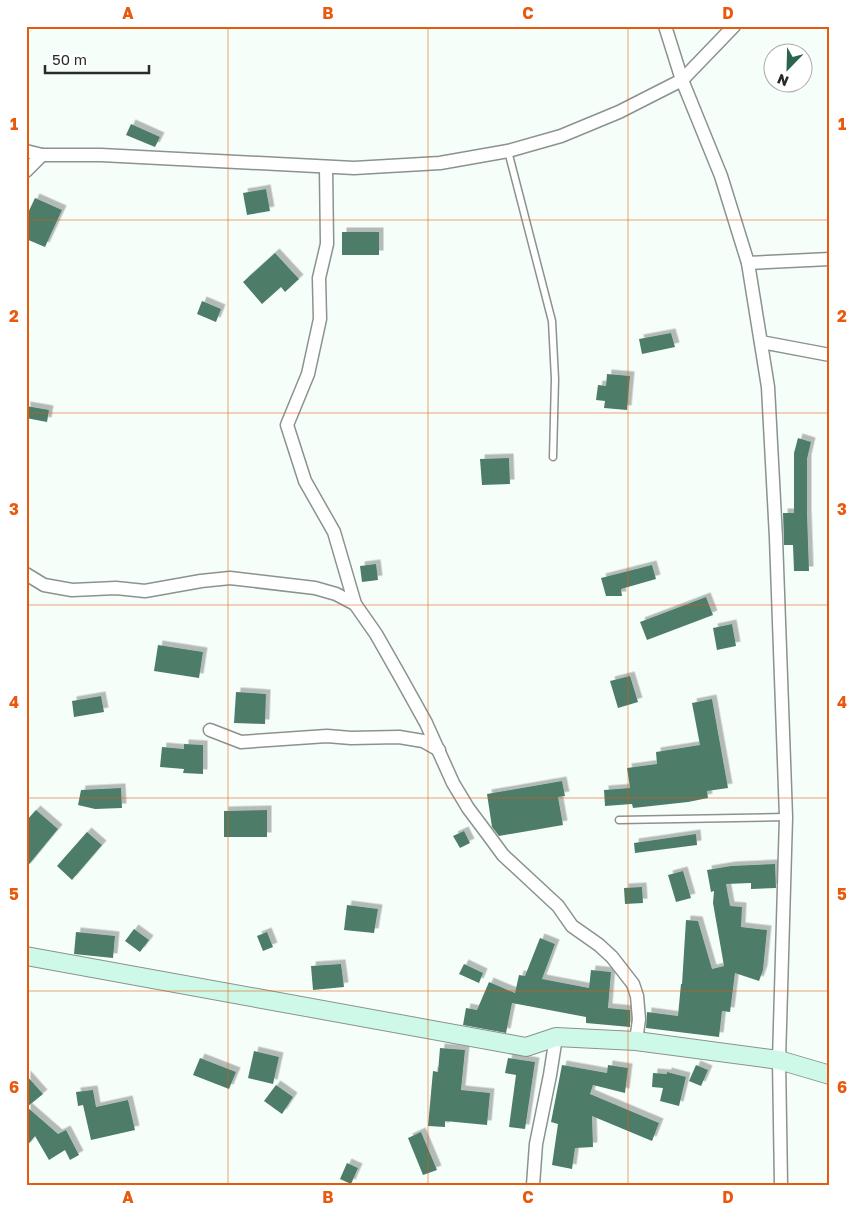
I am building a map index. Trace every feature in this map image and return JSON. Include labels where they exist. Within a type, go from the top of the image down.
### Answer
[{"type":"street","points":[[665,26],[682,80],[720,176],[748,263],[769,397],[786,817],[779,1060],[781,1185]]},
{"type":"street","points":[[26,152],[42,155],[101,155],[354,168],[440,163],[508,151],[561,136],[603,119],[682,80],[734,26]]},
{"type":"street","points":[[26,171],[42,155]]},
{"type":"street","points":[[326,167],[328,244],[319,278],[320,320],[308,374],[287,424],[305,481],[334,532],[355,604],[376,634],[402,678],[439,750],[453,783],[468,808],[503,855],[558,906],[572,926],[612,958],[632,984],[636,996],[639,1019],[636,1041]]},
{"type":"street","points":[[748,263],[830,259]]},
{"type":"street","points":[[761,342],[830,355]]},
{"type":"street","points":[[26,574],[44,585],[72,590],[116,588],[145,591],[200,581],[230,578],[315,588],[336,594],[355,604]]},
{"type":"street","points":[[210,730],[241,742],[327,736],[351,738],[399,736],[423,741],[439,750]]},
{"type":"street","points":[[26,956],[526,1047],[556,1037],[636,1041],[779,1060],[830,1075]]},
{"type":"street","points":[[533,1185],[536,1144],[556,1037]]},
{"type":"lane","points":[[508,151],[552,321],[555,379],[553,457]]},
{"type":"lane","points":[[619,820],[786,817]]},
{"type":"building","points":[[131,124],[160,137],[155,147],[126,135]]},
{"type":"building","points":[[266,189],[270,211],[247,215],[243,193]]},
{"type":"building","points":[[35,198],[62,210],[45,247],[26,239],[26,217]]},
{"type":"building","points":[[342,232],[379,232],[379,255],[342,255]]},
{"type":"building","points":[[275,253],[299,279],[285,292],[281,287],[262,304],[243,282]]},
{"type":"building","points":[[202,301],[221,309],[216,322],[197,314]]},
{"type":"building","points":[[671,333],[675,347],[642,354],[639,339]]},
{"type":"building","points":[[607,374],[630,376],[627,410],[604,408],[605,401],[596,400],[598,385],[606,386]]},
{"type":"building","points":[[26,406],[49,410],[47,422],[26,418]]},
{"type":"building","points":[[798,438],[811,442],[807,459],[809,571],[794,571],[793,545],[784,545],[783,513],[794,513],[794,453]]},
{"type":"building","points":[[509,458],[510,484],[482,485],[480,459]]},
{"type":"building","points":[[376,564],[378,580],[362,582],[360,566]]},
{"type":"building","points":[[652,565],[656,579],[621,589],[622,596],[606,596],[601,578]]},
{"type":"building","points":[[706,597],[713,615],[647,640],[640,622]]},
{"type":"building","points":[[732,624],[736,646],[717,650],[713,628]]},
{"type":"building","points":[[158,645],[203,652],[199,678],[154,671]]},
{"type":"building","points":[[630,676],[638,702],[618,708],[610,681]]},
{"type":"building","points":[[236,692],[266,694],[265,724],[234,723]]},
{"type":"building","points":[[101,696],[104,712],[74,717],[72,701]]},
{"type":"building","points":[[712,699],[728,788],[707,791],[708,798],[688,802],[633,808],[632,804],[605,806],[604,790],[630,788],[627,768],[657,764],[656,752],[700,745],[692,703]]},
{"type":"building","points":[[184,744],[203,745],[203,774],[183,773],[184,769],[160,767],[162,747],[184,749]]},
{"type":"building","points":[[562,781],[565,796],[558,797],[563,825],[499,836],[492,827],[487,794]]},
{"type":"building","points":[[121,788],[122,808],[95,809],[78,805],[81,790]]},
{"type":"building","points":[[36,810],[58,829],[26,868],[26,821]]},
{"type":"building","points":[[267,810],[267,837],[224,837],[224,811]]},
{"type":"building","points":[[464,831],[470,843],[460,848],[453,836]]},
{"type":"building","points":[[87,832],[102,845],[72,880],[57,866]]},
{"type":"building","points":[[696,834],[697,845],[635,853],[634,843]]},
{"type":"building","points":[[775,864],[776,888],[751,889],[751,883],[726,884],[730,906],[742,907],[741,927],[767,930],[763,970],[759,981],[735,973],[730,1012],[722,1011],[719,1037],[646,1028],[647,1012],[678,1016],[686,920],[698,921],[712,969],[724,966],[713,903],[714,891],[711,892],[707,870],[731,866]]},
{"type":"building","points":[[683,871],[691,898],[676,902],[668,875]]},
{"type":"building","points":[[642,887],[643,903],[625,904],[624,888]]},
{"type":"building","points":[[347,905],[378,909],[374,933],[344,930]]},
{"type":"building","points":[[134,929],[149,940],[140,952],[125,941]]},
{"type":"building","points":[[76,932],[115,936],[113,958],[74,954]]},
{"type":"building","points":[[267,932],[273,947],[263,951],[257,936]]},
{"type":"building","points":[[540,938],[555,944],[542,979],[589,988],[591,970],[611,972],[608,1008],[630,1010],[630,1027],[586,1023],[586,1017],[512,1003],[506,1033],[463,1025],[466,1008],[477,1010],[489,982],[515,993],[519,975],[525,976]]},
{"type":"building","points":[[341,964],[344,987],[313,990],[311,966]]},
{"type":"building","points":[[464,964],[483,973],[479,983],[459,974]]},
{"type":"building","points":[[440,1048],[465,1050],[461,1090],[490,1093],[487,1125],[445,1121],[445,1127],[428,1126],[433,1071],[438,1072]]},
{"type":"building","points":[[254,1051],[279,1057],[273,1084],[248,1078]]},
{"type":"building","points":[[200,1058],[236,1072],[229,1089],[193,1075]]},
{"type":"building","points":[[508,1058],[535,1062],[525,1129],[509,1127],[516,1075],[505,1073]]},
{"type":"building","points":[[562,1065],[607,1073],[608,1065],[628,1068],[625,1093],[593,1085],[590,1094],[659,1123],[652,1141],[592,1116],[593,1147],[575,1148],[572,1169],[552,1165],[558,1124],[551,1122]]},
{"type":"building","points":[[696,1065],[708,1070],[701,1086],[689,1081]]},
{"type":"building","points":[[667,1072],[686,1077],[679,1106],[660,1101],[663,1088],[652,1087],[653,1073],[667,1074]]},
{"type":"building","points":[[26,1075],[43,1094],[27,1107],[58,1134],[66,1130],[79,1155],[70,1160],[65,1150],[49,1160],[35,1136],[26,1147]]},
{"type":"building","points":[[276,1085],[293,1097],[282,1114],[264,1101]]},
{"type":"building","points":[[93,1090],[96,1107],[128,1100],[135,1130],[91,1140],[83,1105],[78,1106],[76,1092]]},
{"type":"building","points":[[421,1132],[437,1170],[423,1175],[408,1138]]},
{"type":"building","points":[[347,1163],[358,1168],[351,1184],[340,1179]]}]
